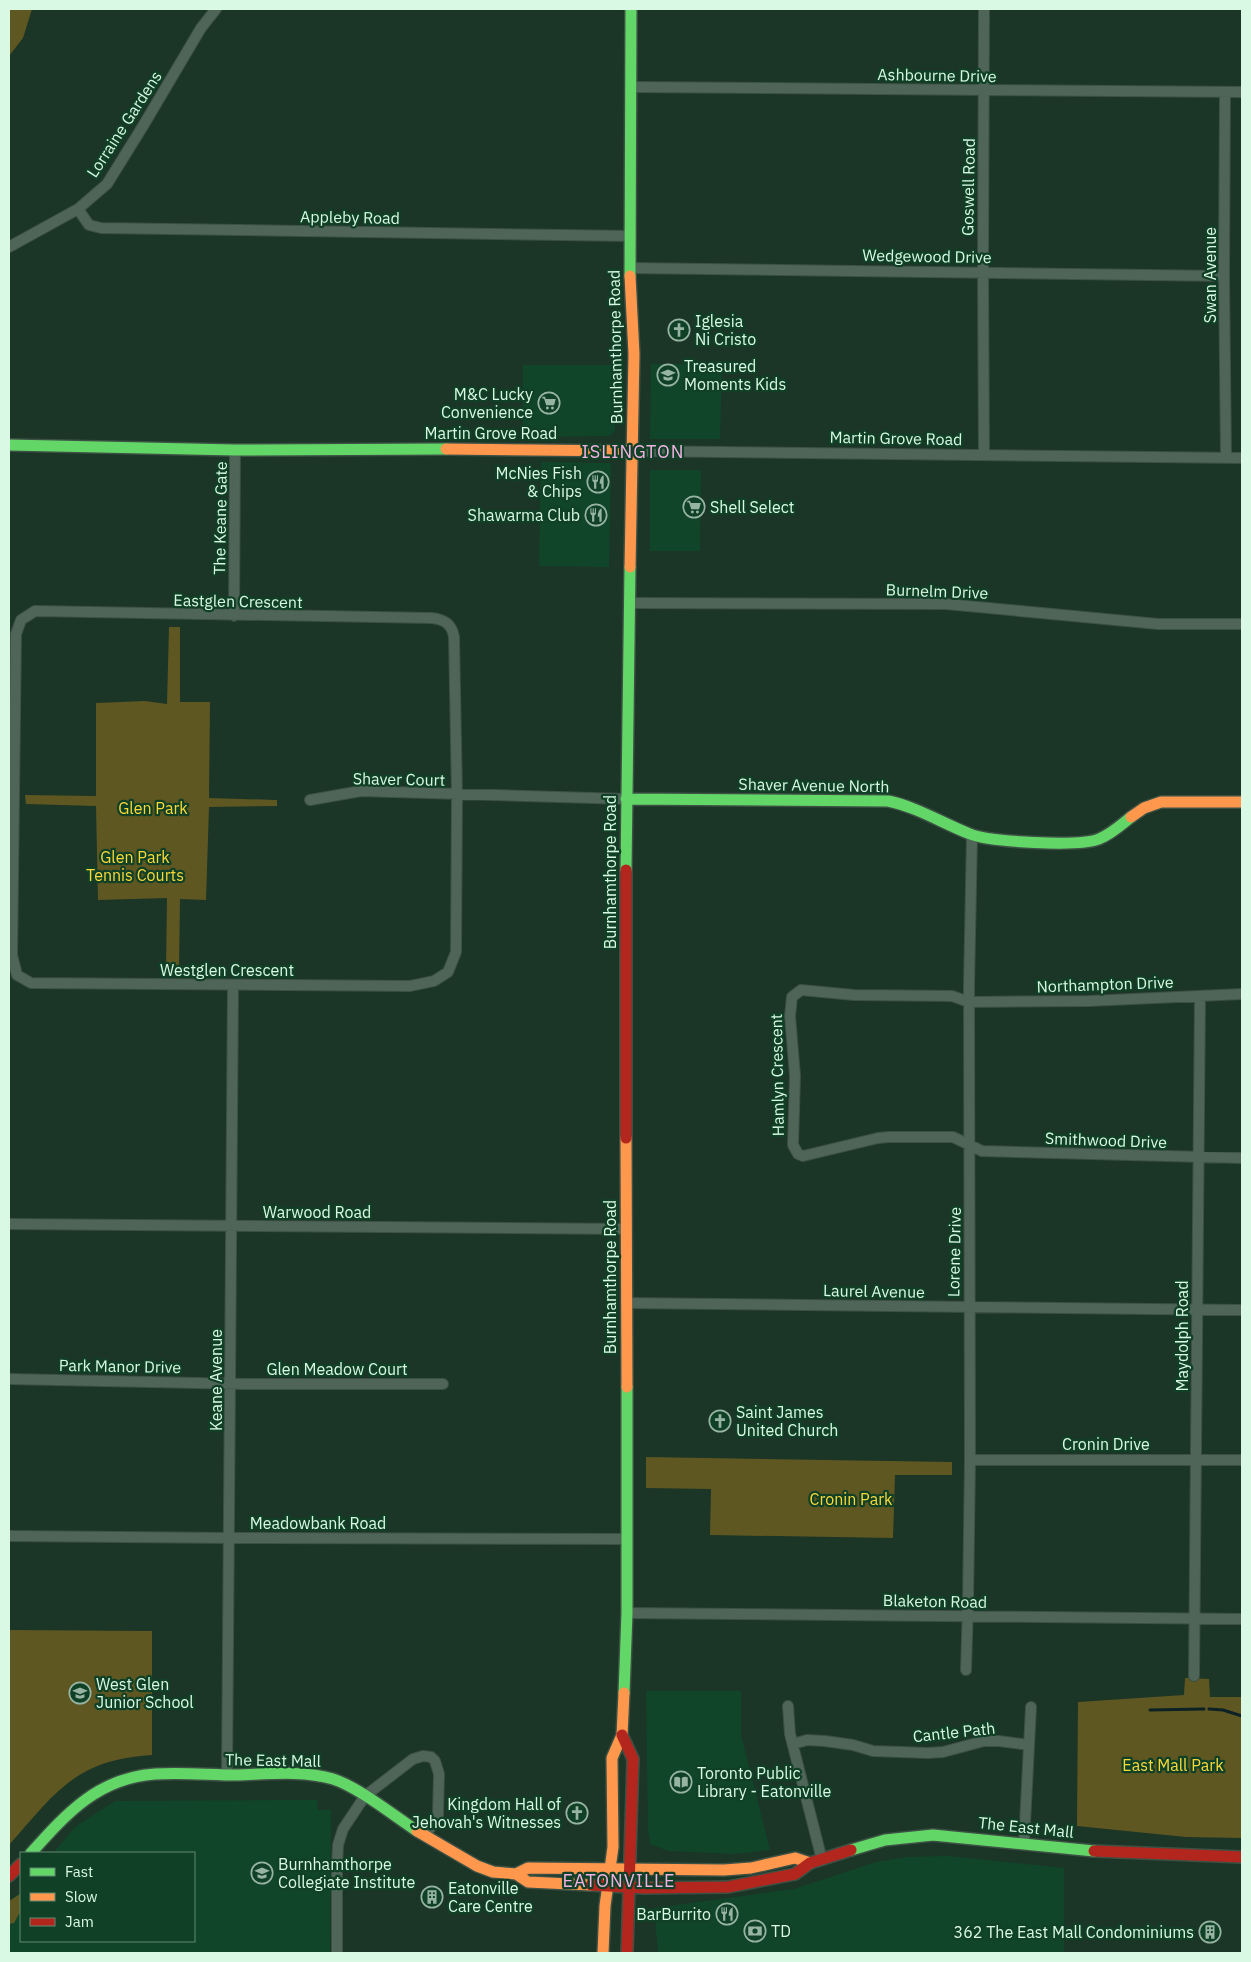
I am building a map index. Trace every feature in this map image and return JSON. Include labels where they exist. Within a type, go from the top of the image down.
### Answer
[{"type":"main road","name":"Burnhamthorpe Road","points":[[603,1953],[607,1885],[612,1847],[612,1758],[622,1735],[627,1613],[625,1229],[626,799],[634,354],[630,268],[631,9]]},
{"type":"main road","name":"Martin Grove Road","points":[[9,444],[235,450],[554,449],[633,451]]},
{"type":"main road","name":"Shaver Avenue North","points":[[626,799],[888,802],[913,807],[972,834],[1072,844],[1099,839],[1112,832],[1144,808],[1161,802],[1242,802]]},
{"type":"main road","name":"Burnhamthorpe Road","points":[[622,1735],[633,1758],[628,1953]]},
{"type":"main road","name":"The East Mall","points":[[32,1852],[74,1806],[98,1790],[115,1782],[144,1775],[269,1774],[326,1777],[348,1786],[425,1836],[482,1869],[516,1874],[528,1882],[629,1887],[728,1887],[754,1884],[795,1874],[810,1863],[885,1840],[923,1835],[947,1835],[1118,1853],[1242,1857]]},
{"type":"main road","name":"The East Mall","points":[[516,1874],[528,1868],[609,1869],[631,1867],[724,1870],[751,1868],[795,1858],[810,1863]]},
{"type":"main road","points":[[9,1876],[20,1865]]},
{"type":"street","name":"Lorraine Gardens","points":[[9,247],[78,209],[106,184],[201,28],[216,9]]},
{"type":"street","name":"Goswell Road","points":[[984,9],[985,91],[982,272],[984,455]]},
{"type":"street","name":"Ashbourne Drive","points":[[631,87],[1242,92]]},
{"type":"street","name":"Swan Avenue","points":[[1225,92],[1224,276],[1226,457]]},
{"type":"street","name":"Appleby Road","points":[[78,209],[89,225],[101,228],[631,236]]},
{"type":"street","name":"Wedgewood Drive","points":[[630,268],[1224,276]]},
{"type":"street","name":"The Keane Gate","points":[[234,616],[235,450]]},
{"type":"street","name":"Martin Grove Road","points":[[633,451],[1242,458]]},
{"type":"street","name":"Burnelm Drive","points":[[630,603],[946,604],[1158,624],[1242,624]]},
{"type":"street","name":"Eastglen Crescent","points":[[11,785],[16,634],[21,620],[35,612],[436,619],[448,623],[454,637],[457,795]]},
{"type":"street","name":"Westglen Crescent","points":[[11,785],[12,955],[17,975],[31,983],[410,986],[434,981],[448,972],[456,952],[457,795]]},
{"type":"street","name":"Shaver Court","points":[[310,800],[361,791],[457,795]]},
{"type":"street","name":"Shaver Avenue North","points":[[457,795],[626,799]]},
{"type":"street","name":"Lorene Drive","points":[[966,1670],[970,1460],[968,1307],[969,1002],[972,834]]},
{"type":"street","name":"Keane Avenue","points":[[227,1775],[233,986]]},
{"type":"street","name":"Hamlyn Crescent","points":[[969,1002],[952,996],[844,994],[801,990],[792,997],[790,1016],[795,1082],[793,1145],[798,1154],[806,1156],[889,1137],[953,1138],[959,1139],[970,1147]]},
{"type":"street","name":"Northampton Drive","points":[[969,1002],[1089,1001],[1242,994]]},
{"type":"street","name":"Maydolph Road","points":[[1194,1676],[1198,1459],[1200,996]]},
{"type":"street","name":"Smithwood Drive","points":[[970,1147],[982,1151],[996,1152],[1242,1158]]},
{"type":"street","name":"Warwood Road","points":[[9,1224],[625,1229]]},
{"type":"street","name":"Laurel Avenue","points":[[626,1303],[1242,1310]]},
{"type":"street","name":"Park Manor Drive","points":[[9,1379],[231,1384]]},
{"type":"street","name":"Glen Meadow Court","points":[[231,1384],[443,1384]]},
{"type":"street","name":"Cronin Drive","points":[[970,1460],[1242,1460]]},
{"type":"street","name":"Meadowbank Road","points":[[9,1536],[627,1539]]},
{"type":"street","name":"Blaketon Road","points":[[627,1613],[1242,1619]]},
{"type":"street","points":[[788,1706],[788,1725],[822,1860]]},
{"type":"street","points":[[1024,1843],[1031,1707]]},
{"type":"street","name":"Cantle Path","points":[[793,1744],[807,1740],[854,1745],[874,1751],[928,1753],[942,1752],[984,1741],[999,1741],[1029,1746]]},
{"type":"street","points":[[337,1953],[338,1845],[343,1829],[365,1796],[413,1759],[423,1756],[431,1757],[439,1768],[438,1815],[425,1836]]},
{"type":"shaded area","points":[[651,364],[722,364],[720,439],[650,439]]},
{"type":"shaded area","points":[[523,365],[616,365],[615,431],[609,436],[523,437]]},
{"type":"shaded area","points":[[541,462],[611,463],[609,567],[539,566]]},
{"type":"shaded area","points":[[650,470],[701,470],[700,551],[650,551]]},
{"type":"shaded area","points":[[646,1691],[741,1691],[741,1735],[770,1850],[735,1854],[668,1851],[650,1844],[648,1831]]},
{"type":"shaded area","name":"Burnhamthorpe Collegiate Institute","points":[[317,1800],[318,1810],[331,1810],[330,1953],[9,1953],[9,1901],[20,1893],[20,1942],[195,1942],[195,1852],[54,1852],[75,1827],[115,1801]]},
{"type":"shaded area","points":[[949,1856],[1064,1868],[1064,1953],[658,1953],[654,1908],[794,1889],[876,1862],[907,1857]]},
{"type":"green space","points":[[9,9],[32,9],[23,38],[9,56]]},
{"type":"green space","name":"Glen Park","points":[[169,627],[180,627],[180,702],[210,702],[209,798],[277,800],[277,806],[209,807],[206,900],[180,899],[179,970],[166,970],[167,898],[98,900],[96,806],[26,804],[25,795],[96,796],[96,703],[145,701],[167,704]]},
{"type":"green space","name":"Cronin Park","points":[[646,1457],[952,1462],[952,1475],[895,1475],[893,1538],[710,1535],[711,1489],[646,1488]]},
{"type":"green space","name":"West Glen Junior School","points":[[9,1630],[152,1631],[152,1755],[126,1758],[104,1764],[85,1772],[69,1782],[40,1809],[9,1845]]},
{"type":"green space","name":"East Mall Park","points":[[1185,1678],[1209,1679],[1210,1697],[1242,1697],[1242,1838],[1186,1837],[1077,1826],[1078,1702],[1184,1695]]},
{"type":"green space","points":[[20,1894],[20,1912],[14,1923],[9,1924],[9,1901]]},
{"type":"waterway","points":[[1150,1710],[1204,1709]]},
{"type":"waterway","points":[[1209,1709],[1223,1710],[1242,1716]]},
{"type":"traffic: fast","points":[[630,276],[631,9]]},
{"type":"traffic: fast","points":[[9,445],[235,450],[446,449]]},
{"type":"traffic: fast","points":[[626,870],[630,567]]},
{"type":"traffic: fast","points":[[626,799],[888,801],[919,811],[980,837],[1055,843],[1073,843],[1099,839],[1112,832],[1131,817]]},
{"type":"traffic: fast","points":[[624,1693],[627,1613],[627,1387]]},
{"type":"traffic: fast","points":[[32,1852],[71,1811],[100,1790],[117,1782],[155,1774],[238,1775],[286,1773],[322,1776],[353,1788],[417,1831]]},
{"type":"traffic: fast","points":[[851,1850],[885,1840],[933,1835],[1094,1851]]},
{"type":"traffic: slow","points":[[630,276],[634,354],[630,567]]},
{"type":"traffic: slow","points":[[446,449],[633,451]]},
{"type":"traffic: slow","points":[[1131,817],[1144,808],[1161,802],[1242,802]]},
{"type":"traffic: slow","points":[[626,1138],[627,1387]]},
{"type":"traffic: slow","points":[[603,1953],[605,1906],[613,1847],[612,1758],[622,1735],[624,1693]]},
{"type":"traffic: slow","points":[[417,1831],[477,1866],[493,1872],[516,1874],[528,1882],[591,1885]]},
{"type":"traffic: slow","points":[[516,1874],[528,1868],[724,1870],[751,1868],[795,1858],[810,1863]]},
{"type":"traffic: jam","points":[[626,870],[626,1138]]},
{"type":"traffic: jam","points":[[622,1735],[633,1759],[627,1953]]},
{"type":"traffic: jam","points":[[591,1885],[644,1888],[728,1887],[795,1874],[810,1863],[851,1850]]},
{"type":"traffic: jam","points":[[1094,1851],[1242,1857]]},
{"type":"traffic: jam","points":[[9,1876],[20,1865]]},
{"type":"place","name":"Iglesia Ni Cristo","points":[[679,330]]},
{"type":"place","name":"Treasured Moments Kids","points":[[668,375]]},
{"type":"place","name":"M&C Lucky Convenience","points":[[549,403]]},
{"type":"place","name":"McNies Fish & Chips","points":[[598,482]]},
{"type":"place","name":"Shell Select","points":[[694,507]]},
{"type":"place","name":"Shawarma Club","points":[[596,515]]},
{"type":"place","name":"Saint James United Church","points":[[720,1421]]},
{"type":"place","name":"West Glen Junior School","points":[[80,1693]]},
{"type":"place","name":"Toronto Public Library - Eatonville","points":[[681,1782]]},
{"type":"place","name":"Kingdom Hall of Jehovah's Witnesses","points":[[577,1813]]},
{"type":"place","name":"Burnhamthorpe Collegiate Institute","points":[[262,1873]]},
{"type":"place","name":"Eatonville Care Centre","points":[[432,1897]]},
{"type":"place","name":"BarBurrito","points":[[727,1914]]},
{"type":"place","name":"TD","points":[[755,1931]]},
{"type":"place","name":"362 The East Mall Condominiums","points":[[1210,1932]]},
{"type":"district","name":"ISLINGTON","points":[[633,451]]},
{"type":"district","name":"EATONVILLE","points":[[619,1880]]},
{"type":"park label","name":"Glen Park Tennis Courts","points":[[135,866]]}]
